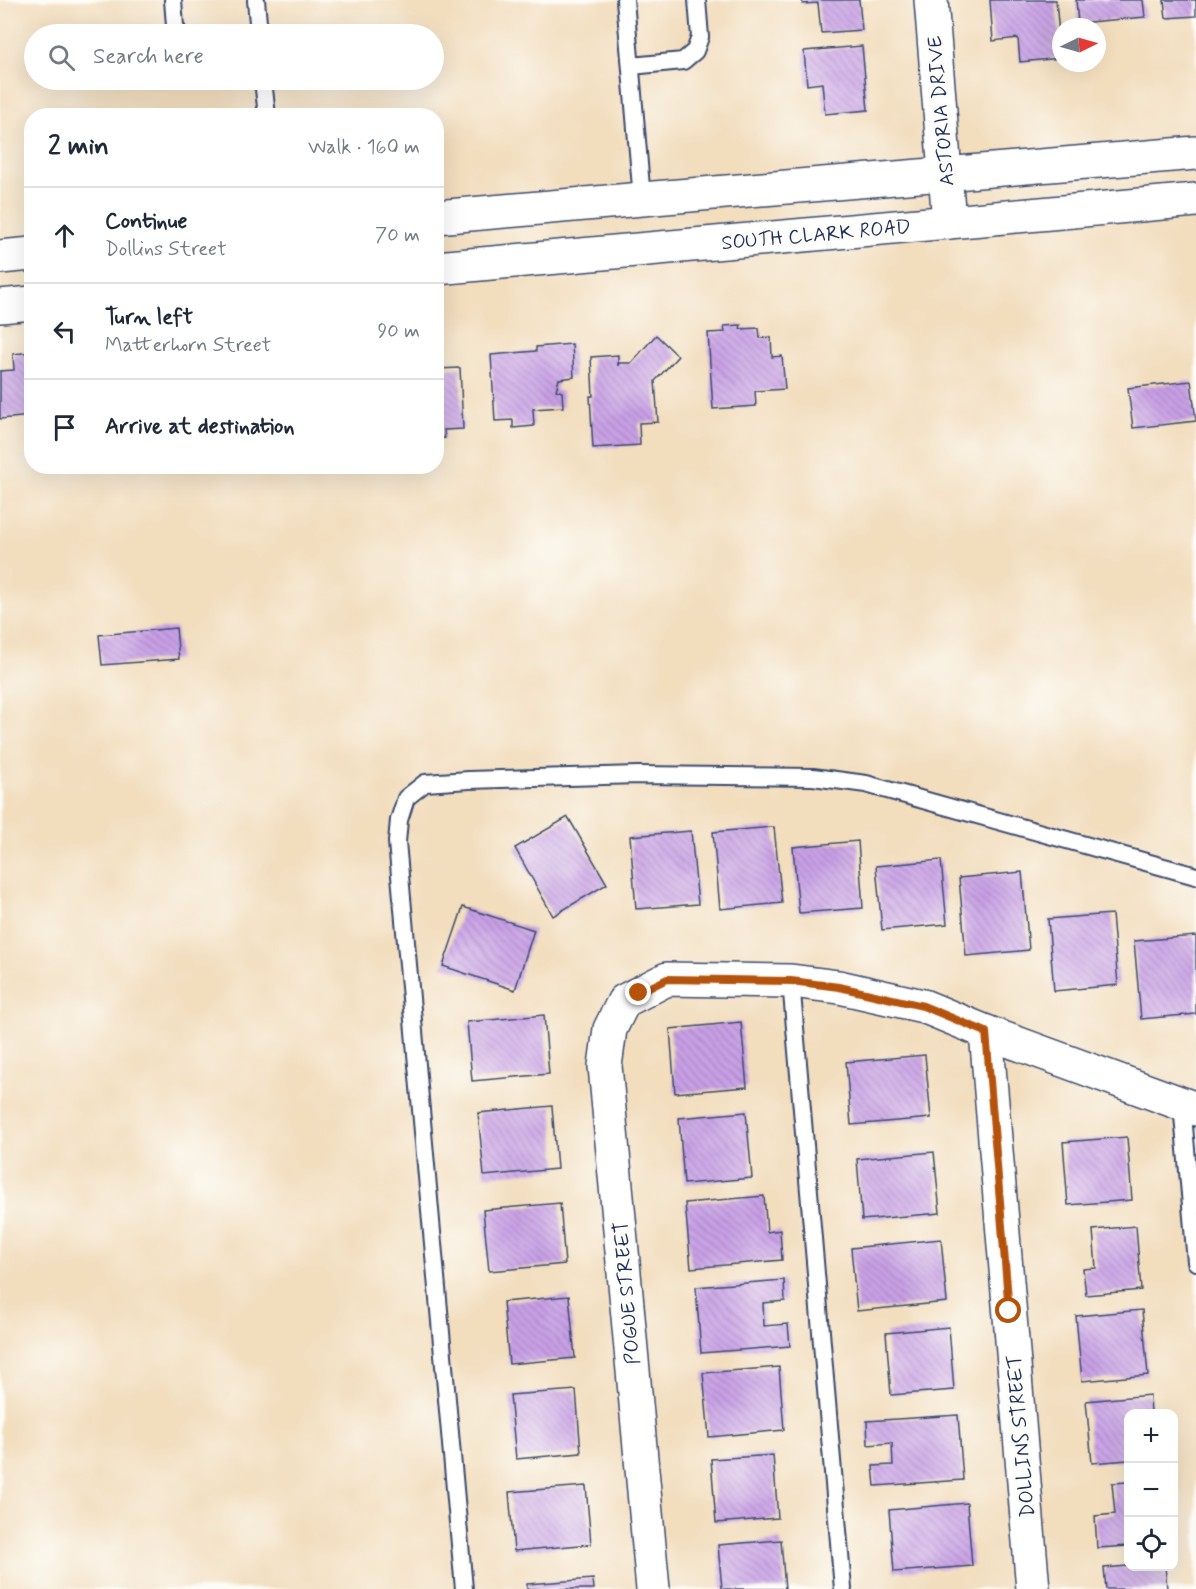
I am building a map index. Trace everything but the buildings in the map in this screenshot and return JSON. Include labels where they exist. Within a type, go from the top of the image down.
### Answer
[{"type":"street","name":"ASTORIA DRIVE","points":[[931,0],[949,222]]},
{"type":"street","points":[[444,216],[1196,153]]},
{"type":"street","points":[[642,199],[646,249]]},
{"type":"street","name":"SOUTH CLARK ROAD","points":[[444,267],[1196,200]]},
{"type":"street","points":[[0,257],[24,255]]},
{"type":"street","points":[[0,306],[24,304]]},
{"type":"street","name":"POGUE STREET","points":[[653,1589],[605,1066],[609,1029],[624,1001],[667,979],[791,981]]},
{"type":"street","points":[[791,981],[839,987],[923,1006],[986,1032],[1189,1107]]},
{"type":"street","name":"DOLLINS STREET","points":[[986,1032],[1033,1589]]},
{"type":"lane","points":[[173,0],[175,24]]},
{"type":"lane","points":[[256,0],[258,24]]},
{"type":"lane","points":[[625,0],[642,199]]},
{"type":"lane","points":[[631,66],[683,61],[695,51],[700,37],[697,0]]},
{"type":"lane","points":[[264,90],[266,108]]},
{"type":"lane","points":[[464,1589],[397,842],[399,820],[406,798],[425,783],[469,780],[638,775],[813,777],[866,784],[1196,876]]},
{"type":"lane","points":[[791,981],[843,1589]]},
{"type":"lane","points":[[1189,1107],[1196,1262]]},
{"type":"route","points":[[639,993],[667,979],[791,981],[839,987],[923,1006],[986,1032],[1009,1311]]}]
